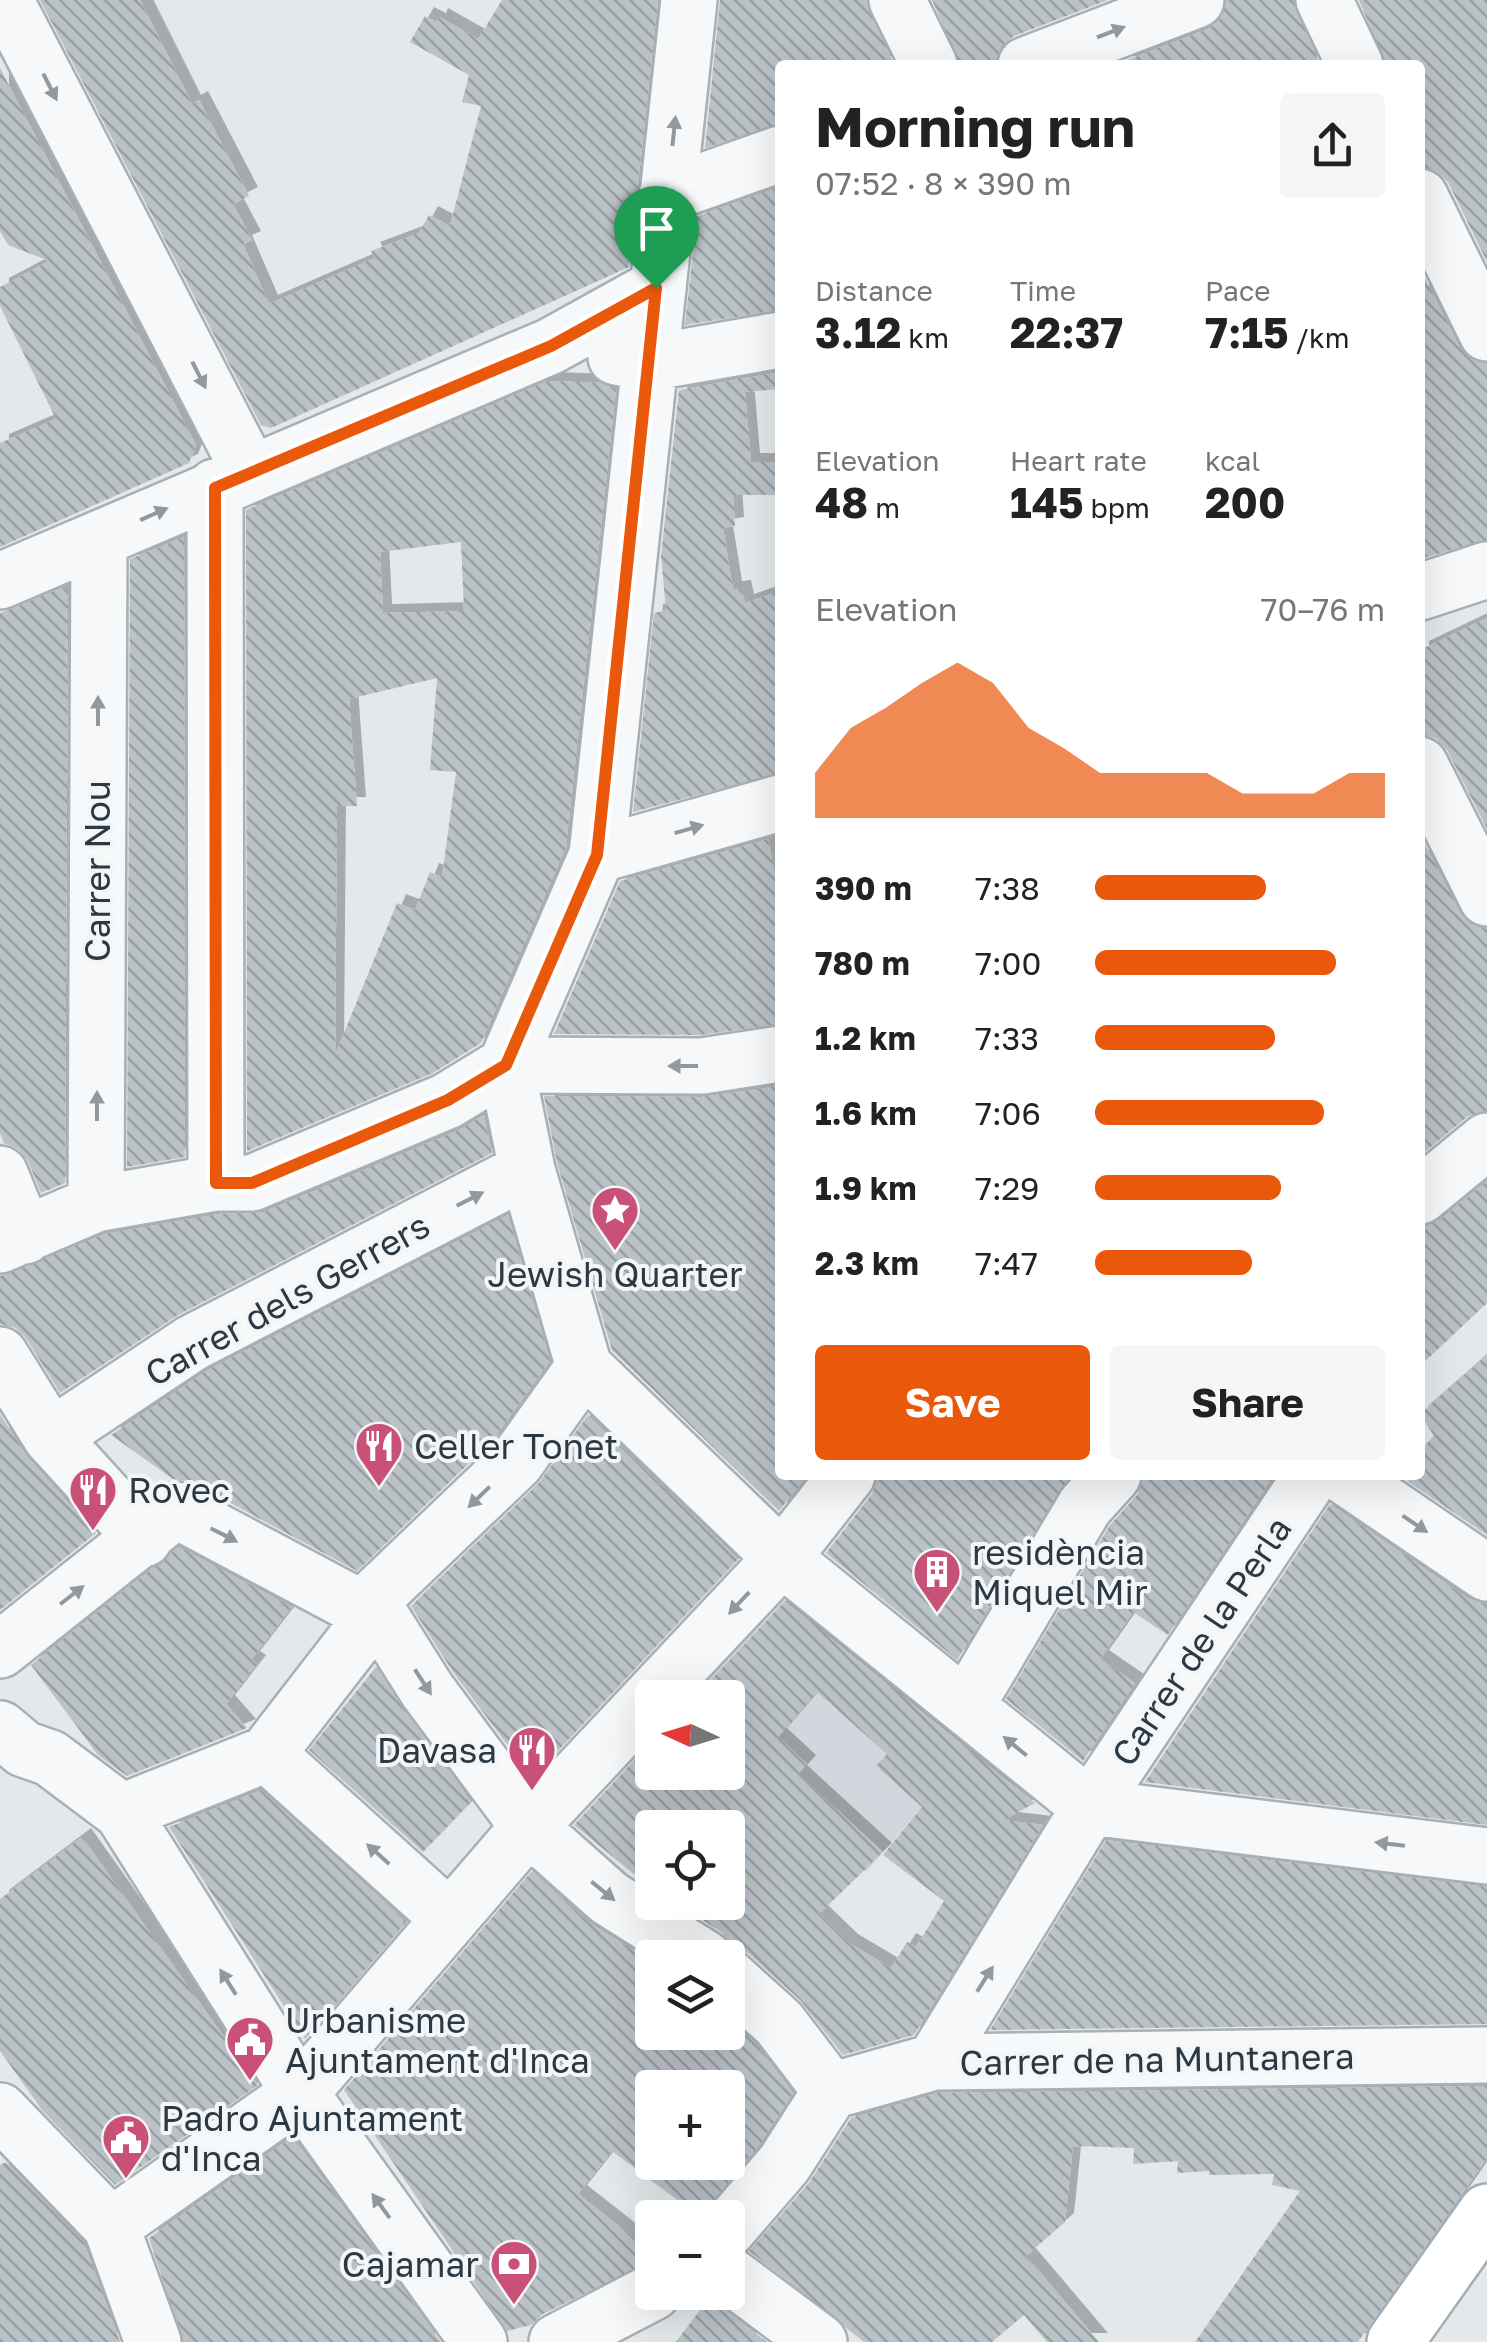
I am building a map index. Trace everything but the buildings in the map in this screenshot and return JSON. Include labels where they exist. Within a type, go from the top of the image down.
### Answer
[{"type":"main road","points":[[1395,2342],[1487,2212]]},
{"type":"street","points":[[5,0],[232,480],[216,1183]]},
{"type":"street","points":[[689,0],[597,855],[506,1065],[528,1170],[584,1367],[782,1558],[1090,1807],[1487,1856]]},
{"type":"street","points":[[897,0],[926,60]]},
{"type":"street","points":[[1039,60],[1196,0]]},
{"type":"street","points":[[1324,0],[1354,60]]},
{"type":"street","points":[[668,194],[775,156]]},
{"type":"street","points":[[1425,207],[1487,333]]},
{"type":"street","points":[[0,581],[551,346],[656,288]]},
{"type":"street","points":[[551,346],[649,364],[775,341]]},
{"type":"street","name":"Carrer Nou","points":[[96,1204],[99,539]]},
{"type":"street","points":[[1425,590],[1487,570]]},
{"type":"street","points":[[1425,791],[1433,832],[1487,898]]},
{"type":"street","points":[[597,855],[775,804]]},
{"type":"street","points":[[0,1174],[13,1241],[96,1204],[216,1183],[252,1183],[448,1100],[506,1065],[702,1066],[775,1055]]},
{"type":"street","points":[[1425,1192],[1487,1141]]},
{"type":"street","name":"Carrer dels Gerrers","points":[[52,1437],[192,1343],[528,1170]]},
{"type":"street","points":[[0,1355],[52,1437],[144,1539]]},
{"type":"street","points":[[122,1812],[266,1754],[362,1630],[364,1607],[516,1462],[584,1367]]},
{"type":"street","points":[[111,2226],[300,2093],[529,1827],[782,1558],[843,1480]]},
{"type":"street","name":"Carrer de la Perla","points":[[934,2062],[1090,1807],[1309,1480]]},
{"type":"street","points":[[1350,1480],[1487,1573]]},
{"type":"street","points":[[966,1706],[1086,1485]]},
{"type":"street","points":[[0,1650],[176,1510],[383,1620],[427,1690],[529,1827],[609,1898],[676,1940]]},
{"type":"street","points":[[8,1754],[50,1758],[122,1812],[300,2093],[479,2342]]},
{"type":"street","points":[[266,1754],[450,1919]]},
{"type":"street","points":[[745,1992],[779,2023],[831,2091],[784,2164],[745,2209]]},
{"type":"street","name":"Carrer de na Muntanera","points":[[831,2091],[934,2062],[1487,2055]]},
{"type":"street","points":[[0,2112],[111,2226],[153,2342]]},
{"type":"street","points":[[745,2287],[819,2342]]},
{"type":"street","points":[[557,2342],[635,2301]]},
{"type":"shaded area","points":[[783,1577],[1016,1781],[977,1830],[955,1842],[918,1812],[866,1872],[745,1769],[745,1680],[693,1680]]},
{"type":"place","name":"Jewish Quarter","points":[[615,1252]]},
{"type":"place","name":"Celler Tonet","points":[[379,1488]]},
{"type":"place","name":"Rovec","points":[[93,1532]]},
{"type":"place","name":"residència Miquel Mir","points":[[937,1614]]},
{"type":"place","name":"Davasa","points":[[532,1792]]},
{"type":"place","name":"Urbanisme Ajuntament d'Inca","points":[[250,2082]]},
{"type":"place","name":"Padro Ajuntament d'Inca","points":[[126,2180]]},
{"type":"place","name":"Cajamar","points":[[514,2306]]},
{"type":"route","points":[[656,288],[597,855],[506,1065],[448,1100],[252,1183],[216,1183],[215,488],[551,346],[656,288]]}]
